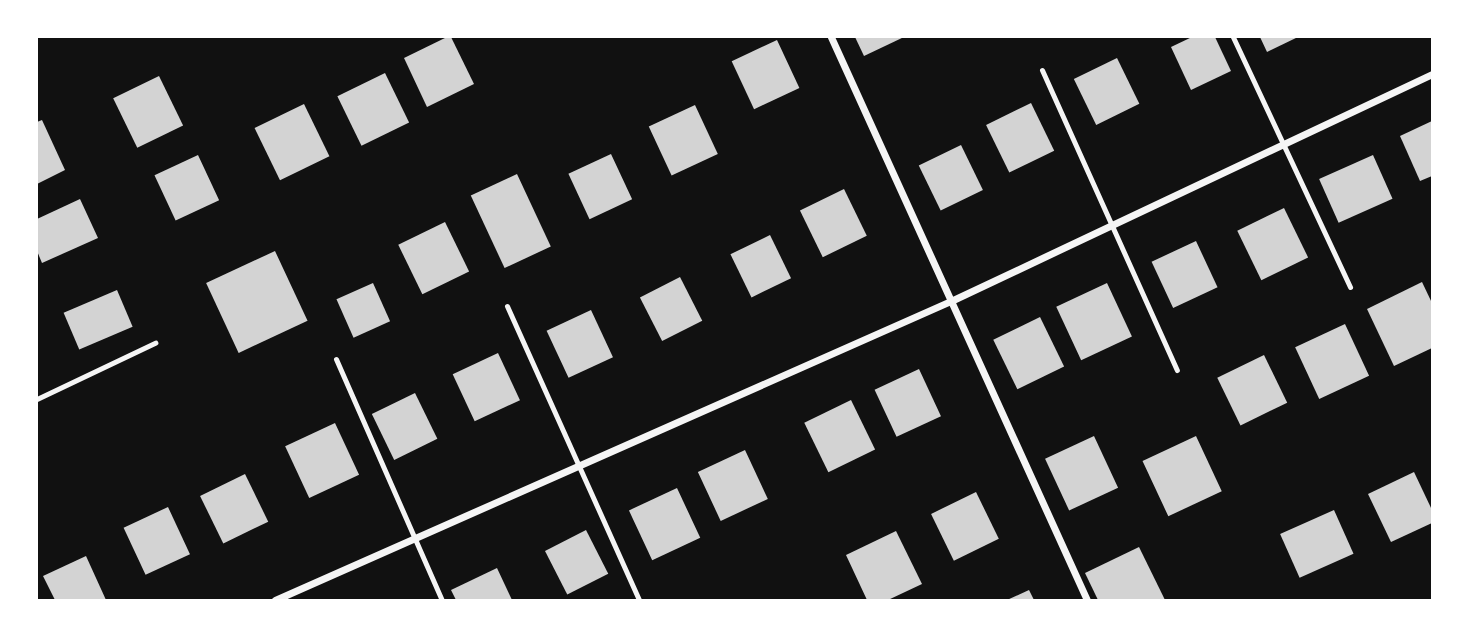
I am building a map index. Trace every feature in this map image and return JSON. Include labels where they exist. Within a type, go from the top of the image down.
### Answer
[{"type":"street","points":[[831,37],[953,300],[1087,600]]},
{"type":"street","points":[[275,600],[953,300],[1432,74]]},
{"type":"lane","points":[[1233,37],[1350,286]]},
{"type":"lane","points":[[1042,70],[1177,370]]},
{"type":"lane","points":[[507,306],[639,600]]},
{"type":"lane","points":[[337,359],[442,600]]},
{"type":"path","points":[[37,399],[155,344]]},
{"type":"building","points":[[451,37],[474,84],[427,107],[404,58]]},
{"type":"building","points":[[855,37],[904,37],[864,56]]},
{"type":"building","points":[[1192,37],[1215,37],[1231,71],[1191,90],[1171,47]]},
{"type":"building","points":[[1260,37],[1298,37],[1267,52]]},
{"type":"building","points":[[777,40],[799,88],[754,109],[732,61]]},
{"type":"building","points":[[1117,58],[1139,104],[1096,125],[1074,79]]},
{"type":"building","points":[[385,73],[409,122],[361,146],[337,96]]},
{"type":"building","points":[[159,76],[183,125],[137,148],[113,98]]},
{"type":"building","points":[[1031,103],[1054,151],[1009,173],[986,125]]},
{"type":"building","points":[[304,104],[329,156],[280,180],[255,128]]},
{"type":"building","points":[[695,105],[718,154],[672,175],[649,127]]},
{"type":"building","points":[[42,120],[65,170],[37,184],[37,122]]},
{"type":"building","points":[[1432,121],[1432,176],[1420,181],[1400,136]]},
{"type":"building","points":[[961,145],[983,190],[941,211],[919,166]]},
{"type":"building","points":[[611,154],[632,199],[590,219],[568,174]]},
{"type":"building","points":[[198,155],[219,200],[176,221],[154,175]]},
{"type":"building","points":[[1373,155],[1393,199],[1339,223],[1319,179]]},
{"type":"building","points":[[517,174],[551,247],[505,268],[471,196]]},
{"type":"building","points":[[844,189],[867,236],[823,257],[800,210]]},
{"type":"building","points":[[80,199],[98,238],[42,263],[37,251],[37,219]]},
{"type":"building","points":[[1284,208],[1308,257],[1261,280],[1237,231]]},
{"type":"building","points":[[445,222],[469,271],[422,294],[398,245]]},
{"type":"building","points":[[770,235],[791,278],[751,297],[730,254]]},
{"type":"building","points":[[1196,241],[1218,287],[1173,308],[1152,262]]},
{"type":"building","points":[[275,251],[308,321],[239,353],[206,283]]},
{"type":"building","points":[[680,277],[702,321],[662,341],[640,297]]},
{"type":"building","points":[[1422,282],[1432,303],[1432,348],[1394,366],[1367,309]]},
{"type":"building","points":[[373,283],[390,321],[354,338],[336,299]]},
{"type":"building","points":[[1107,283],[1132,336],[1081,360],[1056,307]]},
{"type":"building","points":[[117,290],[133,327],[79,349],[64,313]]},
{"type":"building","points":[[591,310],[613,357],[569,378],[547,331]]},
{"type":"building","points":[[1040,317],[1064,366],[1017,389],[993,340]]},
{"type":"building","points":[[1345,324],[1369,376],[1319,399],[1295,347]]},
{"type":"building","points":[[498,353],[520,400],[475,421],[453,374]]},
{"type":"building","points":[[1264,355],[1287,403],[1240,425],[1217,378]]},
{"type":"building","points":[[919,369],[941,416],[897,437],[875,390]]},
{"type":"building","points":[[415,393],[437,439],[394,460],[372,414]]},
{"type":"building","points":[[851,400],[875,449],[828,472],[804,423]]},
{"type":"building","points":[[335,423],[359,475],[309,498],[285,446]]},
{"type":"building","points":[[1094,436],[1118,488],[1069,510],[1045,459]]},
{"type":"building","points":[[1196,436],[1222,491],[1168,516],[1143,461]]},
{"type":"building","points":[[745,450],[768,499],[721,521],[698,472]]},
{"type":"building","points":[[1414,472],[1432,510],[1432,523],[1391,542],[1368,494]]},
{"type":"building","points":[[245,474],[268,522],[223,544],[200,496]]},
{"type":"building","points":[[677,488],[700,538],[652,560],[629,510]]},
{"type":"building","points":[[976,492],[999,539],[954,561],[931,514]]},
{"type":"building","points":[[168,507],[190,554],[146,575],[124,528]]},
{"type":"building","points":[[1334,510],[1354,554],[1300,578],[1280,534]]},
{"type":"building","points":[[586,530],[608,574],[567,595],[545,551]]},
{"type":"building","points":[[896,531],[922,584],[888,600],[867,600],[846,555]]},
{"type":"building","points":[[1139,547],[1165,600],[1098,600],[1085,573]]},
{"type":"building","points":[[86,556],[106,600],[55,600],[43,576]]},
{"type":"building","points":[[497,568],[512,600],[456,600],[451,590]]},
{"type":"building","points":[[1029,590],[1034,600],[1007,600]]}]
